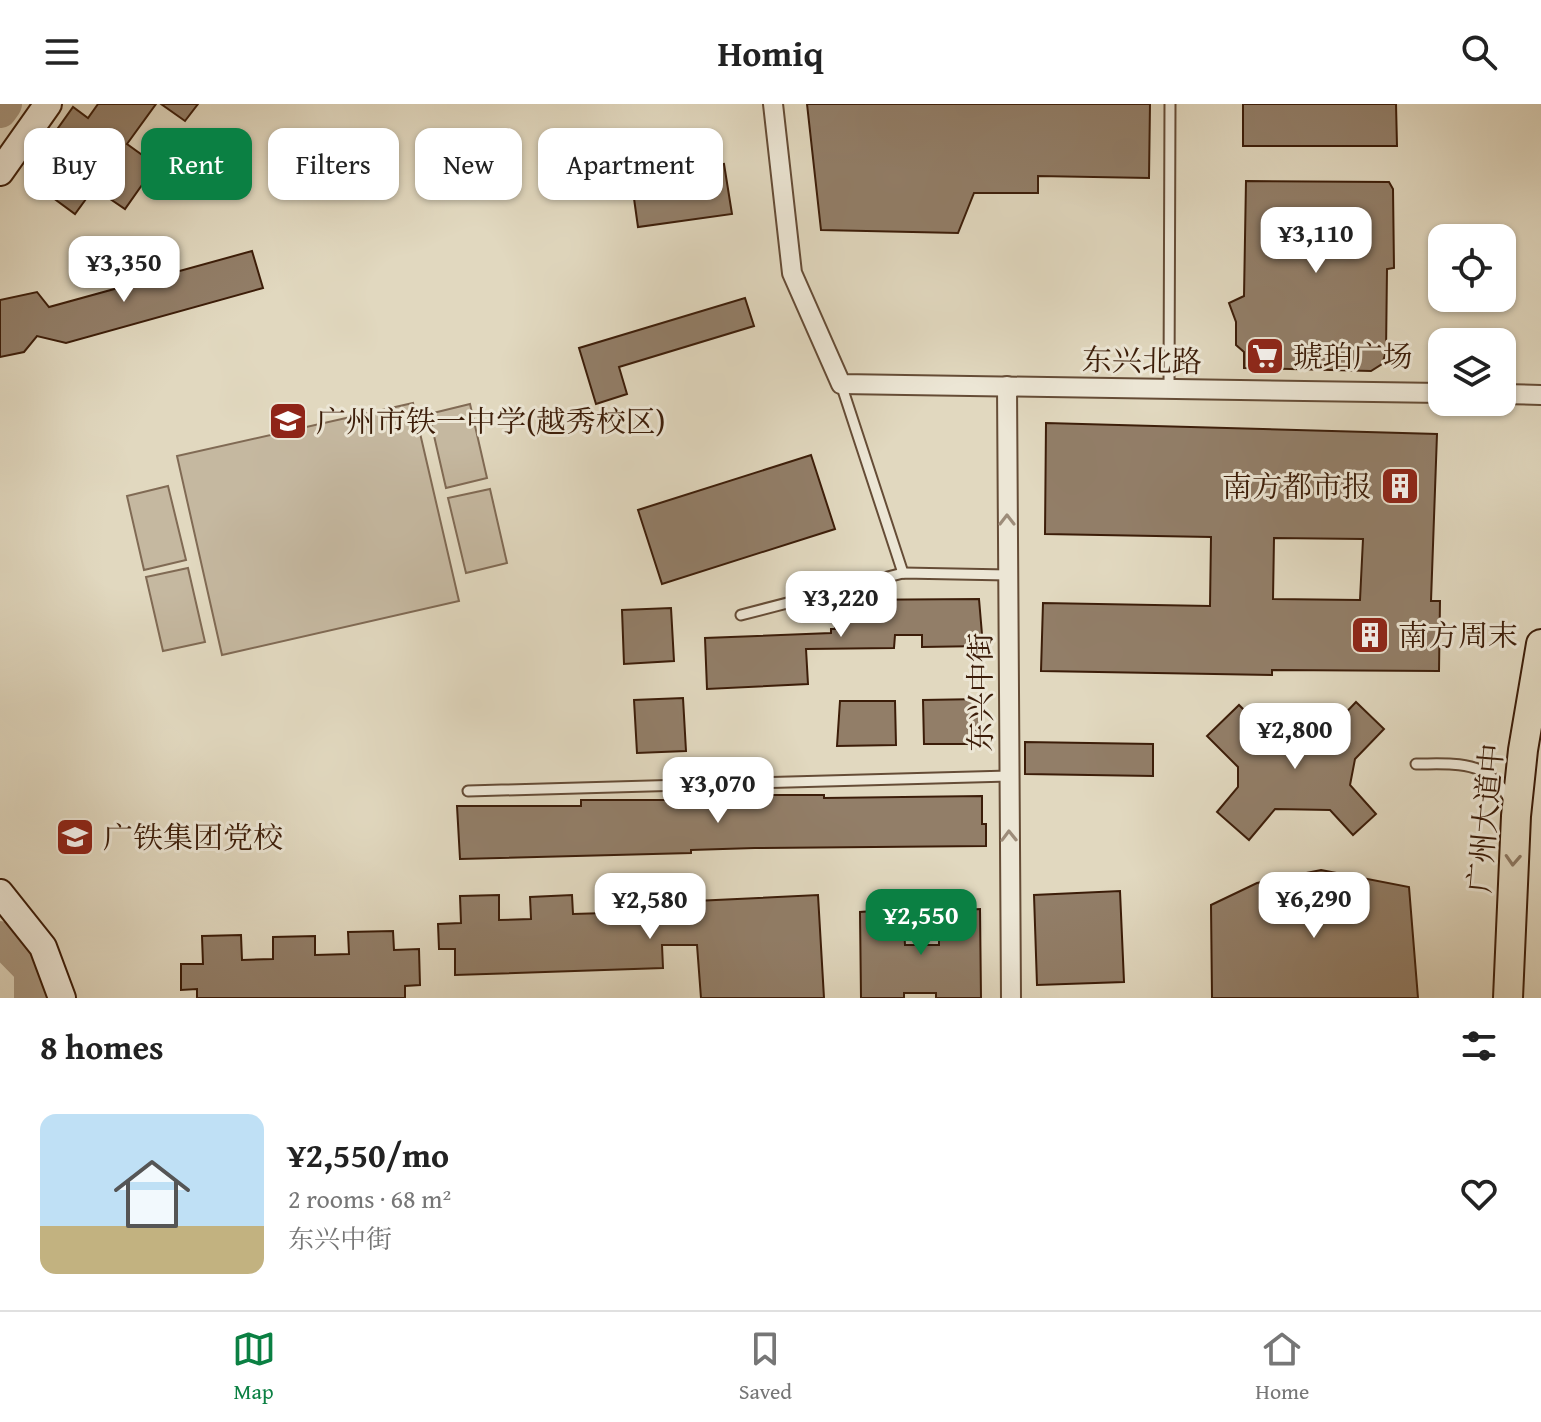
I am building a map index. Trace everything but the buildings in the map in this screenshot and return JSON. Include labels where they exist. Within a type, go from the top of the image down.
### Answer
[{"type":"main road","name":"广州大道中","points":[[1508,998],[1516,816],[1523,750],[1541,644]]},
{"type":"street","points":[[0,172],[48,104]]},
{"type":"street","points":[[773,104],[792,273],[841,384]]},
{"type":"street","name":"东兴北路","points":[[841,384],[1428,393]]},
{"type":"street","name":"东兴中街","points":[[1007,386],[1011,998]]},
{"type":"street","points":[[1516,394],[1541,395]]},
{"type":"street","points":[[0,893],[43,947],[62,998]]},
{"type":"lane","points":[[1169,388],[1170,104]]},
{"type":"lane","points":[[841,384],[903,573]]},
{"type":"lane","points":[[741,615],[903,573],[1008,575]]},
{"type":"lane","points":[[1416,764],[1469,764],[1502,785],[1516,816]]},
{"type":"lane","points":[[468,791],[1009,776]]},
{"type":"shaded area","points":[[413,403],[459,601],[222,655],[177,456]]},
{"type":"shaded area","points":[[470,404],[487,478],[446,488],[429,414]]},
{"type":"shaded area","points":[[168,486],[186,560],[144,570],[127,496]]},
{"type":"shaded area","points":[[490,489],[507,563],[466,573],[448,498]]},
{"type":"shaded area","points":[[188,568],[205,642],[163,651],[146,577]]},
{"type":"waterway","points":[[0,111],[5,104]]},
{"type":"waterway","points":[[0,938],[31,970],[31,998]]},
{"type":"place","name":"琥珀广场","points":[[1265,356]]},
{"type":"place","name":"广州市铁一中学(越秀校区)","points":[[288,421]]},
{"type":"place","name":"南方都市报","points":[[1400,486]]},
{"type":"place","name":"南方周末","points":[[1370,635]]},
{"type":"place","name":"广铁集团党校","points":[[75,837]]}]
